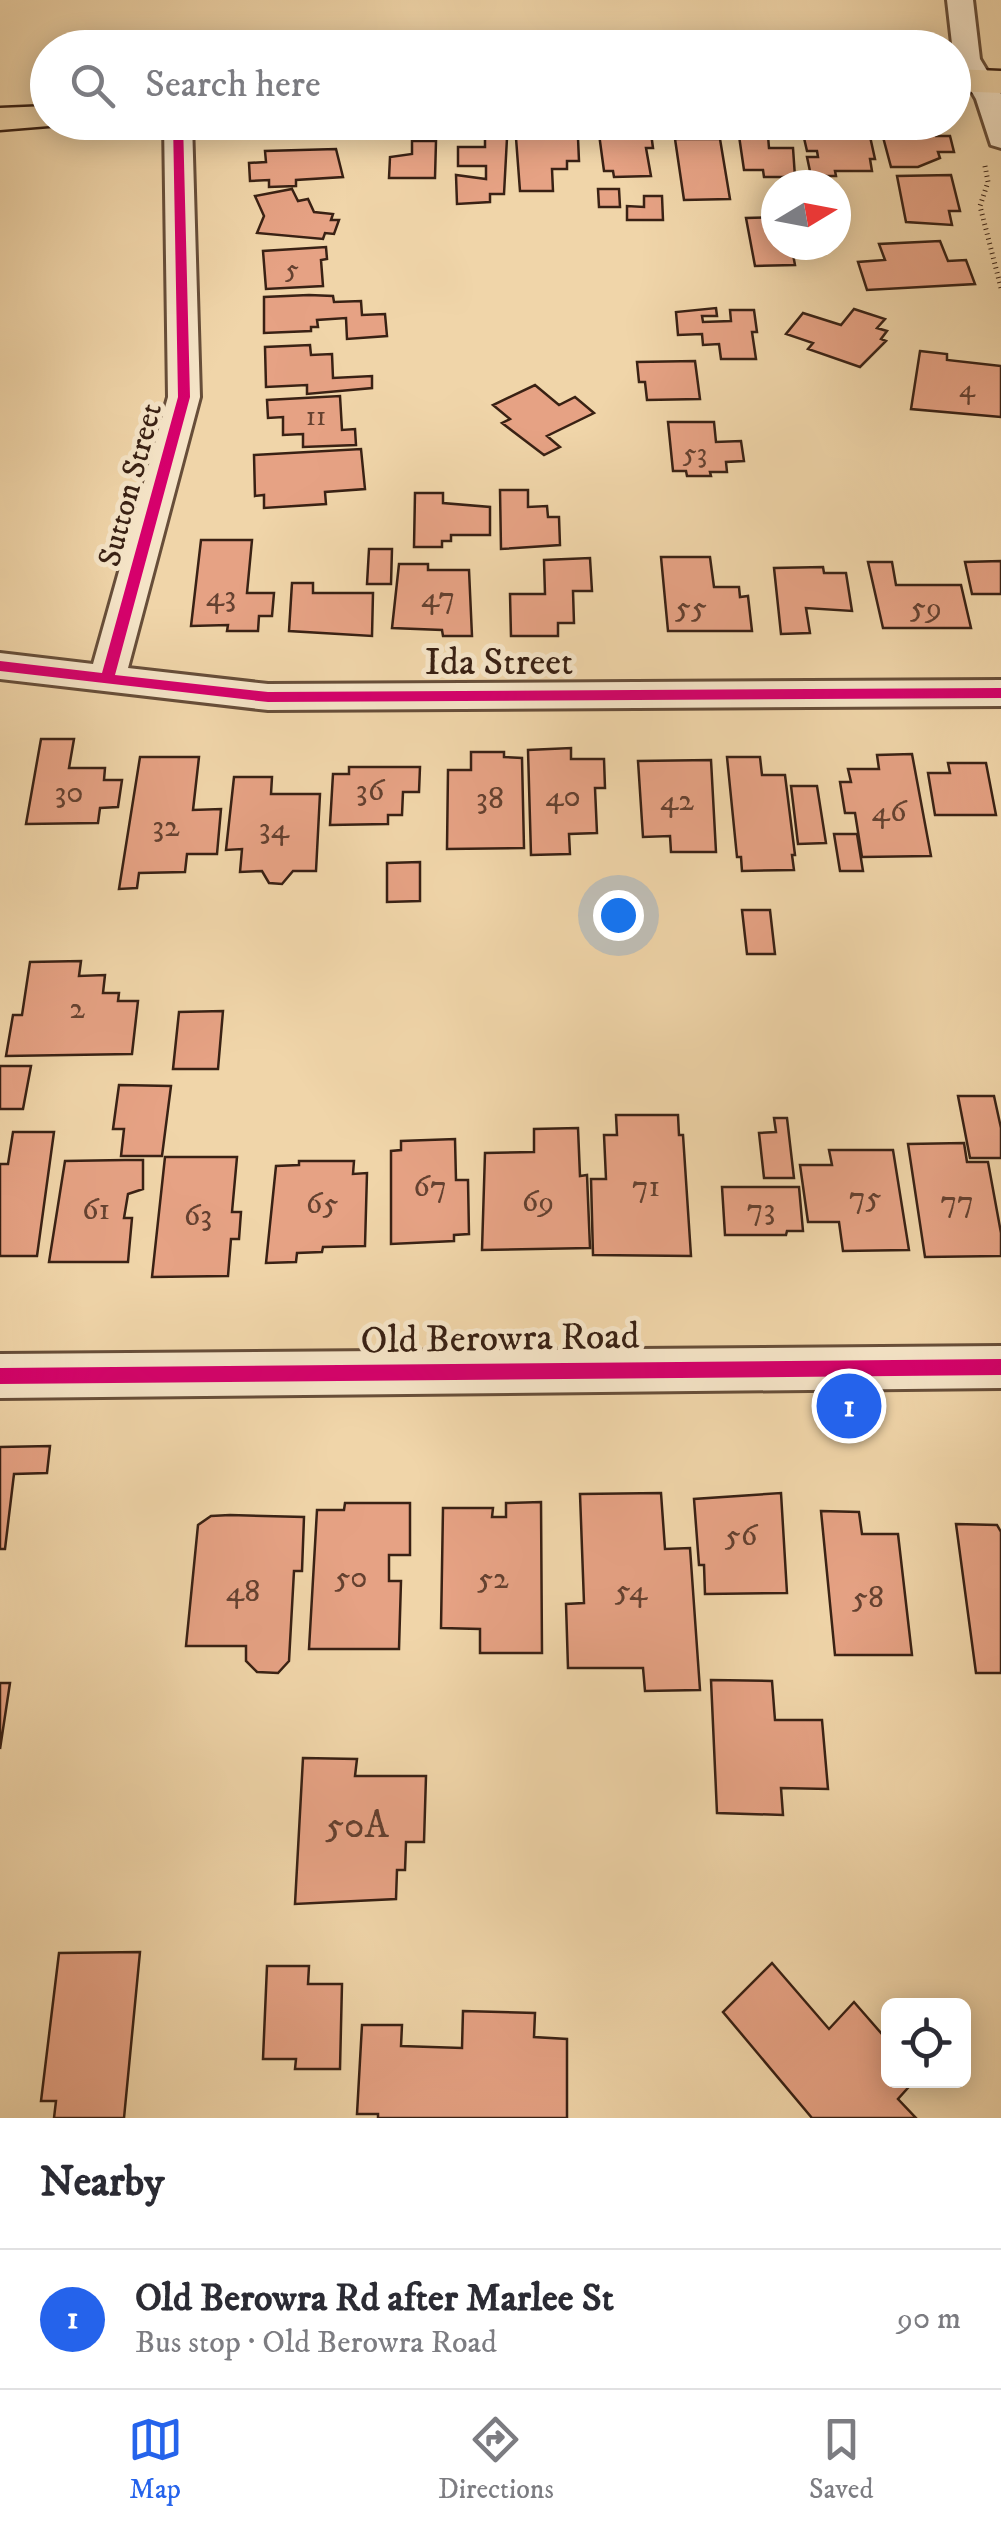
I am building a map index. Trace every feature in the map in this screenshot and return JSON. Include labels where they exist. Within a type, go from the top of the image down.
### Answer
[{"type":"main road","points":[[0,120],[30,118]]},
{"type":"street","points":[[960,0],[963,30]]},
{"type":"street","points":[[978,81],[1001,139]]},
{"type":"street","name":"Sutton Street","points":[[107,679],[184,397],[178,140]]},
{"type":"street","name":"Ida Street","points":[[0,666],[268,697],[1001,693]]},
{"type":"street","name":"Old Berowra Road","points":[[0,1376],[1001,1366]]},
{"type":"path","points":[[984,163],[988,182],[980,206],[1001,288]]},
{"type":"building","points":[[485,140],[507,140],[504,194],[490,194],[490,202],[457,204],[456,175],[486,179],[486,166],[458,166],[458,147],[485,147]]},
{"type":"building","points":[[516,140],[578,140],[579,161],[567,161],[567,169],[552,169],[553,191],[520,191]]},
{"type":"building","points":[[600,140],[652,140],[653,148],[646,148],[651,176],[614,177],[613,171],[604,171]]},
{"type":"building","points":[[675,140],[720,140],[730,199],[684,200]]},
{"type":"building","points":[[740,140],[768,140],[769,148],[793,148],[795,170],[744,170]]},
{"type":"building","points":[[804,140],[871,140],[875,159],[870,159],[872,171],[810,170],[807,157],[818,157],[817,151],[807,151]]},
{"type":"building","points":[[884,140],[951,140],[954,152],[938,152],[940,158],[918,167],[891,167]]},
{"type":"building","points":[[412,141],[436,141],[435,178],[389,178],[390,157],[412,154]]},
{"type":"building","points":[[336,149],[343,177],[296,180],[296,186],[269,187],[269,180],[250,181],[249,163],[266,162],[265,151]]},
{"type":"building","points":[[951,175],[960,211],[949,211],[952,225],[906,222],[897,176]]},
{"type":"building","points":[[292,189],[298,201],[308,199],[314,212],[333,214],[331,220],[339,220],[334,234],[325,233],[323,239],[257,233],[264,216],[255,196]]},
{"type":"building","points":[[598,189],[619,189],[620,207],[599,207]]},
{"type":"building","points":[[644,196],[662,196],[663,220],[627,220],[627,206],[644,207]]},
{"type":"building","points":[[746,218],[761,218],[761,260],[794,260],[795,265],[755,266]]},
{"type":"building","points":[[940,241],[948,261],[966,260],[975,284],[867,290],[858,262],[885,260],[879,244]]},
{"type":"building","points":[[326,247],[327,259],[321,260],[323,286],[266,289],[263,251]]},
{"type":"building","points":[[333,296],[334,302],[361,301],[362,315],[385,314],[387,336],[347,339],[346,318],[317,320],[318,327],[311,327],[311,331],[264,333],[264,297]]},
{"type":"building","points":[[716,308],[717,316],[702,316],[703,322],[731,321],[730,310],[754,310],[756,359],[721,359],[719,344],[703,345],[702,334],[678,335],[676,312]]},
{"type":"building","points":[[854,309],[885,319],[877,328],[887,331],[881,339],[886,341],[860,367],[808,349],[813,343],[786,334],[803,313],[841,325]]},
{"type":"building","points":[[310,345],[311,355],[332,354],[333,378],[372,376],[372,388],[307,394],[307,385],[266,387],[265,347]]},
{"type":"building","points":[[920,351],[947,354],[947,360],[1001,366],[1001,417],[911,409]]},
{"type":"building","points":[[695,361],[700,399],[647,400],[645,382],[639,382],[637,362]]},
{"type":"building","points":[[535,385],[559,405],[575,397],[594,413],[547,436],[560,447],[544,455],[502,423],[510,419],[493,405]]},
{"type":"building","points":[[340,396],[342,430],[355,429],[356,445],[303,447],[303,434],[283,435],[283,417],[268,418],[267,400]]},
{"type":"building","points":[[668,422],[714,422],[716,442],[741,441],[744,461],[726,462],[727,472],[710,472],[711,476],[687,476],[686,471],[673,471]]},
{"type":"building","points":[[361,449],[365,489],[325,492],[326,504],[264,508],[264,495],[255,496],[254,455]]},
{"type":"building","points":[[500,490],[528,490],[528,507],[547,506],[548,517],[559,517],[560,545],[501,549]]},
{"type":"building","points":[[415,493],[443,493],[443,503],[490,507],[490,535],[451,535],[451,541],[442,541],[442,547],[414,547]]},
{"type":"building","points":[[201,540],[252,540],[247,593],[274,593],[272,616],[259,616],[258,631],[227,631],[228,625],[191,626]]},
{"type":"building","points":[[369,549],[392,549],[391,584],[367,584]]},
{"type":"building","points":[[661,557],[710,557],[714,587],[739,587],[740,597],[748,596],[752,631],[668,631]]},
{"type":"building","points":[[590,558],[592,591],[573,591],[574,623],[558,623],[558,636],[511,636],[510,594],[545,594],[544,560]]},
{"type":"building","points":[[1001,561],[1001,594],[972,594],[965,562]]},
{"type":"building","points":[[868,562],[892,562],[896,585],[961,585],[971,628],[883,628]]},
{"type":"building","points":[[399,564],[428,564],[428,570],[469,570],[472,636],[392,628]]},
{"type":"building","points":[[823,567],[824,573],[846,573],[852,611],[806,608],[810,633],[781,634],[774,568]]},
{"type":"building","points":[[292,583],[313,583],[313,593],[373,593],[372,636],[289,631]]},
{"type":"building","points":[[41,739],[74,739],[69,768],[105,768],[104,780],[122,780],[118,807],[100,808],[98,823],[26,824]]},
{"type":"building","points":[[571,748],[571,759],[604,759],[605,788],[595,788],[597,833],[569,834],[570,854],[531,855],[528,750]]},
{"type":"building","points":[[471,752],[504,752],[504,757],[522,758],[524,848],[447,849],[448,770],[471,770]]},
{"type":"building","points":[[912,754],[931,856],[862,857],[855,813],[845,813],[840,782],[851,782],[848,769],[879,769],[877,755]]},
{"type":"building","points":[[140,757],[199,757],[193,810],[221,809],[217,854],[187,854],[185,872],[139,873],[137,888],[119,889]]},
{"type":"building","points":[[727,757],[760,757],[762,775],[785,775],[794,870],[742,871],[741,857],[737,857]]},
{"type":"building","points":[[711,760],[716,852],[671,852],[670,836],[643,837],[638,761]]},
{"type":"building","points":[[948,763],[986,763],[996,815],[935,815],[928,773],[950,773]]},
{"type":"building","points":[[349,767],[420,767],[419,792],[403,792],[402,815],[388,815],[388,824],[330,825],[333,774],[349,774]]},
{"type":"building","points":[[234,777],[272,777],[271,794],[320,794],[316,871],[293,871],[282,884],[269,883],[262,871],[240,872],[242,849],[226,850]]},
{"type":"building","points":[[791,786],[817,786],[826,843],[798,844]]},
{"type":"building","points":[[834,834],[857,834],[863,871],[840,871]]},
{"type":"building","points":[[420,862],[420,901],[387,902],[387,863]]},
{"type":"building","points":[[742,910],[770,910],[775,954],[747,954]]},
{"type":"building","points":[[81,961],[79,976],[105,975],[103,993],[119,993],[118,1001],[138,1001],[132,1054],[6,1056],[13,1015],[22,1015],[30,962]]},
{"type":"building","points":[[223,1011],[218,1069],[173,1069],[179,1012]]},
{"type":"building","points":[[0,1066],[31,1066],[23,1109],[0,1109]]},
{"type":"building","points":[[119,1085],[171,1086],[162,1156],[121,1156],[124,1129],[113,1129]]},
{"type":"building","points":[[958,1096],[994,1096],[1001,1128],[1001,1158],[970,1158]]},
{"type":"building","points":[[616,1115],[678,1115],[679,1135],[683,1135],[691,1256],[593,1255],[591,1179],[606,1179],[604,1135],[617,1135]]},
{"type":"building","points":[[774,1118],[787,1118],[794,1178],[764,1178],[759,1133],[776,1132]]},
{"type":"building","points":[[578,1128],[580,1176],[587,1175],[590,1248],[482,1250],[485,1153],[534,1152],[534,1129]]},
{"type":"building","points":[[13,1132],[54,1132],[37,1256],[0,1256],[0,1164],[8,1164]]},
{"type":"building","points":[[455,1139],[456,1180],[468,1180],[469,1234],[454,1235],[454,1241],[391,1244],[391,1151],[401,1150],[401,1141]]},
{"type":"building","points":[[964,1143],[967,1162],[988,1162],[1001,1233],[1001,1256],[925,1257],[908,1144]]},
{"type":"building","points":[[829,1150],[893,1150],[909,1250],[843,1251],[839,1222],[808,1222],[800,1165],[832,1165]]},
{"type":"building","points":[[165,1157],[237,1157],[232,1212],[241,1212],[239,1239],[231,1239],[228,1276],[152,1277]]},
{"type":"building","points":[[143,1160],[143,1189],[128,1194],[124,1218],[132,1218],[128,1262],[49,1262],[65,1161]]},
{"type":"building","points":[[299,1161],[354,1161],[353,1174],[367,1173],[365,1246],[323,1247],[322,1252],[297,1253],[296,1262],[266,1263],[276,1166],[299,1165]]},
{"type":"building","points":[[722,1187],[799,1187],[803,1231],[787,1231],[786,1235],[725,1235]]},
{"type":"building","points":[[50,1446],[47,1473],[14,1474],[5,1549],[0,1549],[0,1447]]},
{"type":"building","points":[[661,1493],[665,1549],[690,1548],[700,1690],[645,1691],[643,1668],[568,1668],[566,1604],[584,1603],[580,1494]]},
{"type":"building","points":[[781,1493],[787,1593],[705,1594],[694,1499]]},
{"type":"building","points":[[541,1502],[542,1653],[480,1653],[480,1629],[441,1628],[443,1508],[493,1508],[492,1517],[506,1517],[506,1503]]},
{"type":"building","points":[[345,1503],[410,1503],[410,1555],[389,1555],[389,1581],[401,1581],[399,1649],[309,1649],[317,1510],[344,1510]]},
{"type":"building","points":[[821,1511],[859,1512],[862,1534],[898,1534],[912,1655],[835,1655]]},
{"type":"building","points":[[211,1516],[304,1517],[302,1571],[294,1571],[289,1661],[278,1673],[257,1672],[246,1661],[246,1646],[186,1646],[198,1525]]},
{"type":"building","points":[[956,1524],[997,1525],[1001,1532],[1001,1673],[976,1673]]},
{"type":"building","points":[[711,1680],[772,1681],[775,1720],[822,1720],[828,1789],[781,1788],[783,1815],[717,1813]]},
{"type":"building","points":[[0,1683],[10,1683],[0,1749]]},
{"type":"building","points":[[303,1758],[357,1759],[355,1776],[426,1776],[424,1842],[406,1842],[405,1870],[397,1870],[396,1899],[295,1904]]},
{"type":"building","points":[[140,1952],[124,2118],[54,2118],[56,2101],[41,2101],[59,1953]]},
{"type":"building","points":[[772,1963],[829,2029],[854,2002],[881,2033],[881,2088],[908,2088],[898,2099],[916,2118],[812,2118],[723,2012]]},
{"type":"building","points":[[267,1966],[309,1966],[308,1984],[342,1984],[340,2069],[295,2069],[296,2059],[263,2059]]},
{"type":"building","points":[[463,2011],[535,2013],[534,2037],[567,2039],[567,2118],[378,2118],[378,2114],[357,2114],[362,2025],[402,2025],[401,2046],[462,2048]]},
{"type":"cycle path","points":[[107,679],[184,397],[178,140]]},
{"type":"cycle path","points":[[0,666],[268,697],[1001,693]]},
{"type":"cycle path","points":[[0,1376],[1001,1367]]},
{"type":"place","name":"Old Berowra Rd after Marlee St","points":[[849,1406]]}]
